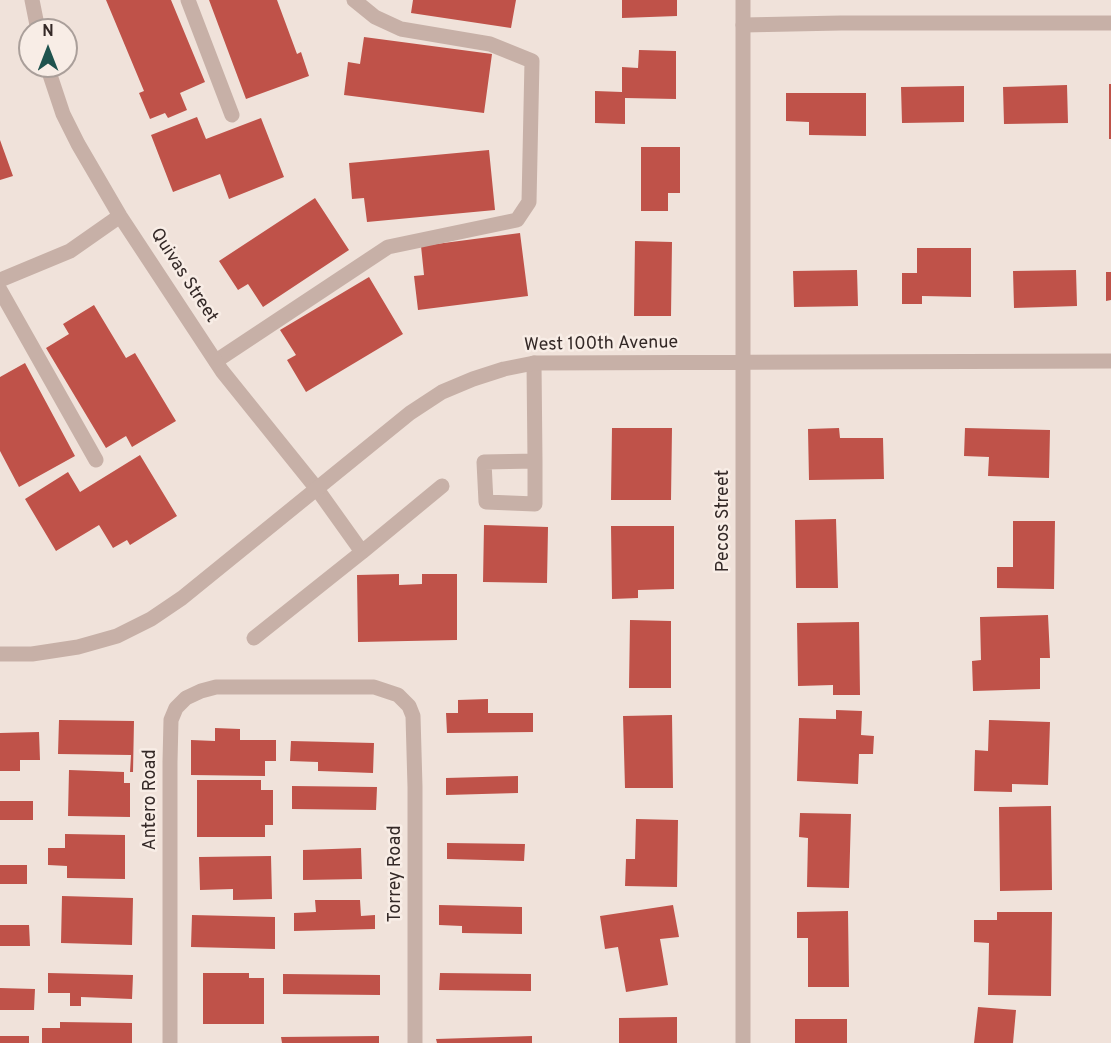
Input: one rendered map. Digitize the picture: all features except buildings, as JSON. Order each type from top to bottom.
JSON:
[{"type":"street","points":[[32,0],[36,18]]},
{"type":"street","points":[[188,0],[232,115]]},
{"type":"street","name":"Pecos Street","points":[[743,0],[743,1043]]},
{"type":"street","points":[[216,361],[388,247],[517,220],[529,202],[532,61],[490,44],[401,29],[375,17],[359,2]]},
{"type":"street","points":[[743,25],[1111,23]]},
{"type":"street","name":"Quivas Street","points":[[51,78],[63,114],[120,216],[216,361],[317,489],[362,552]]},
{"type":"street","points":[[0,280],[69,251],[120,216]]},
{"type":"street","points":[[0,290],[96,460]]},
{"type":"street","name":"West 100th Avenue","points":[[0,654],[32,654],[78,647],[117,636],[151,620],[182,598],[410,413],[442,392],[504,369],[534,363],[1111,361]]},
{"type":"street","points":[[534,363],[535,461]]},
{"type":"street","points":[[254,638],[442,486]]},
{"type":"street","name":"Antero Road","points":[[170,1043],[170,762],[171,720],[176,708],[186,698],[216,687],[319,687]]},
{"type":"street","name":"Torrey Road","points":[[319,687],[374,687],[387,690],[398,695],[409,706],[413,716],[415,1043]]}]
